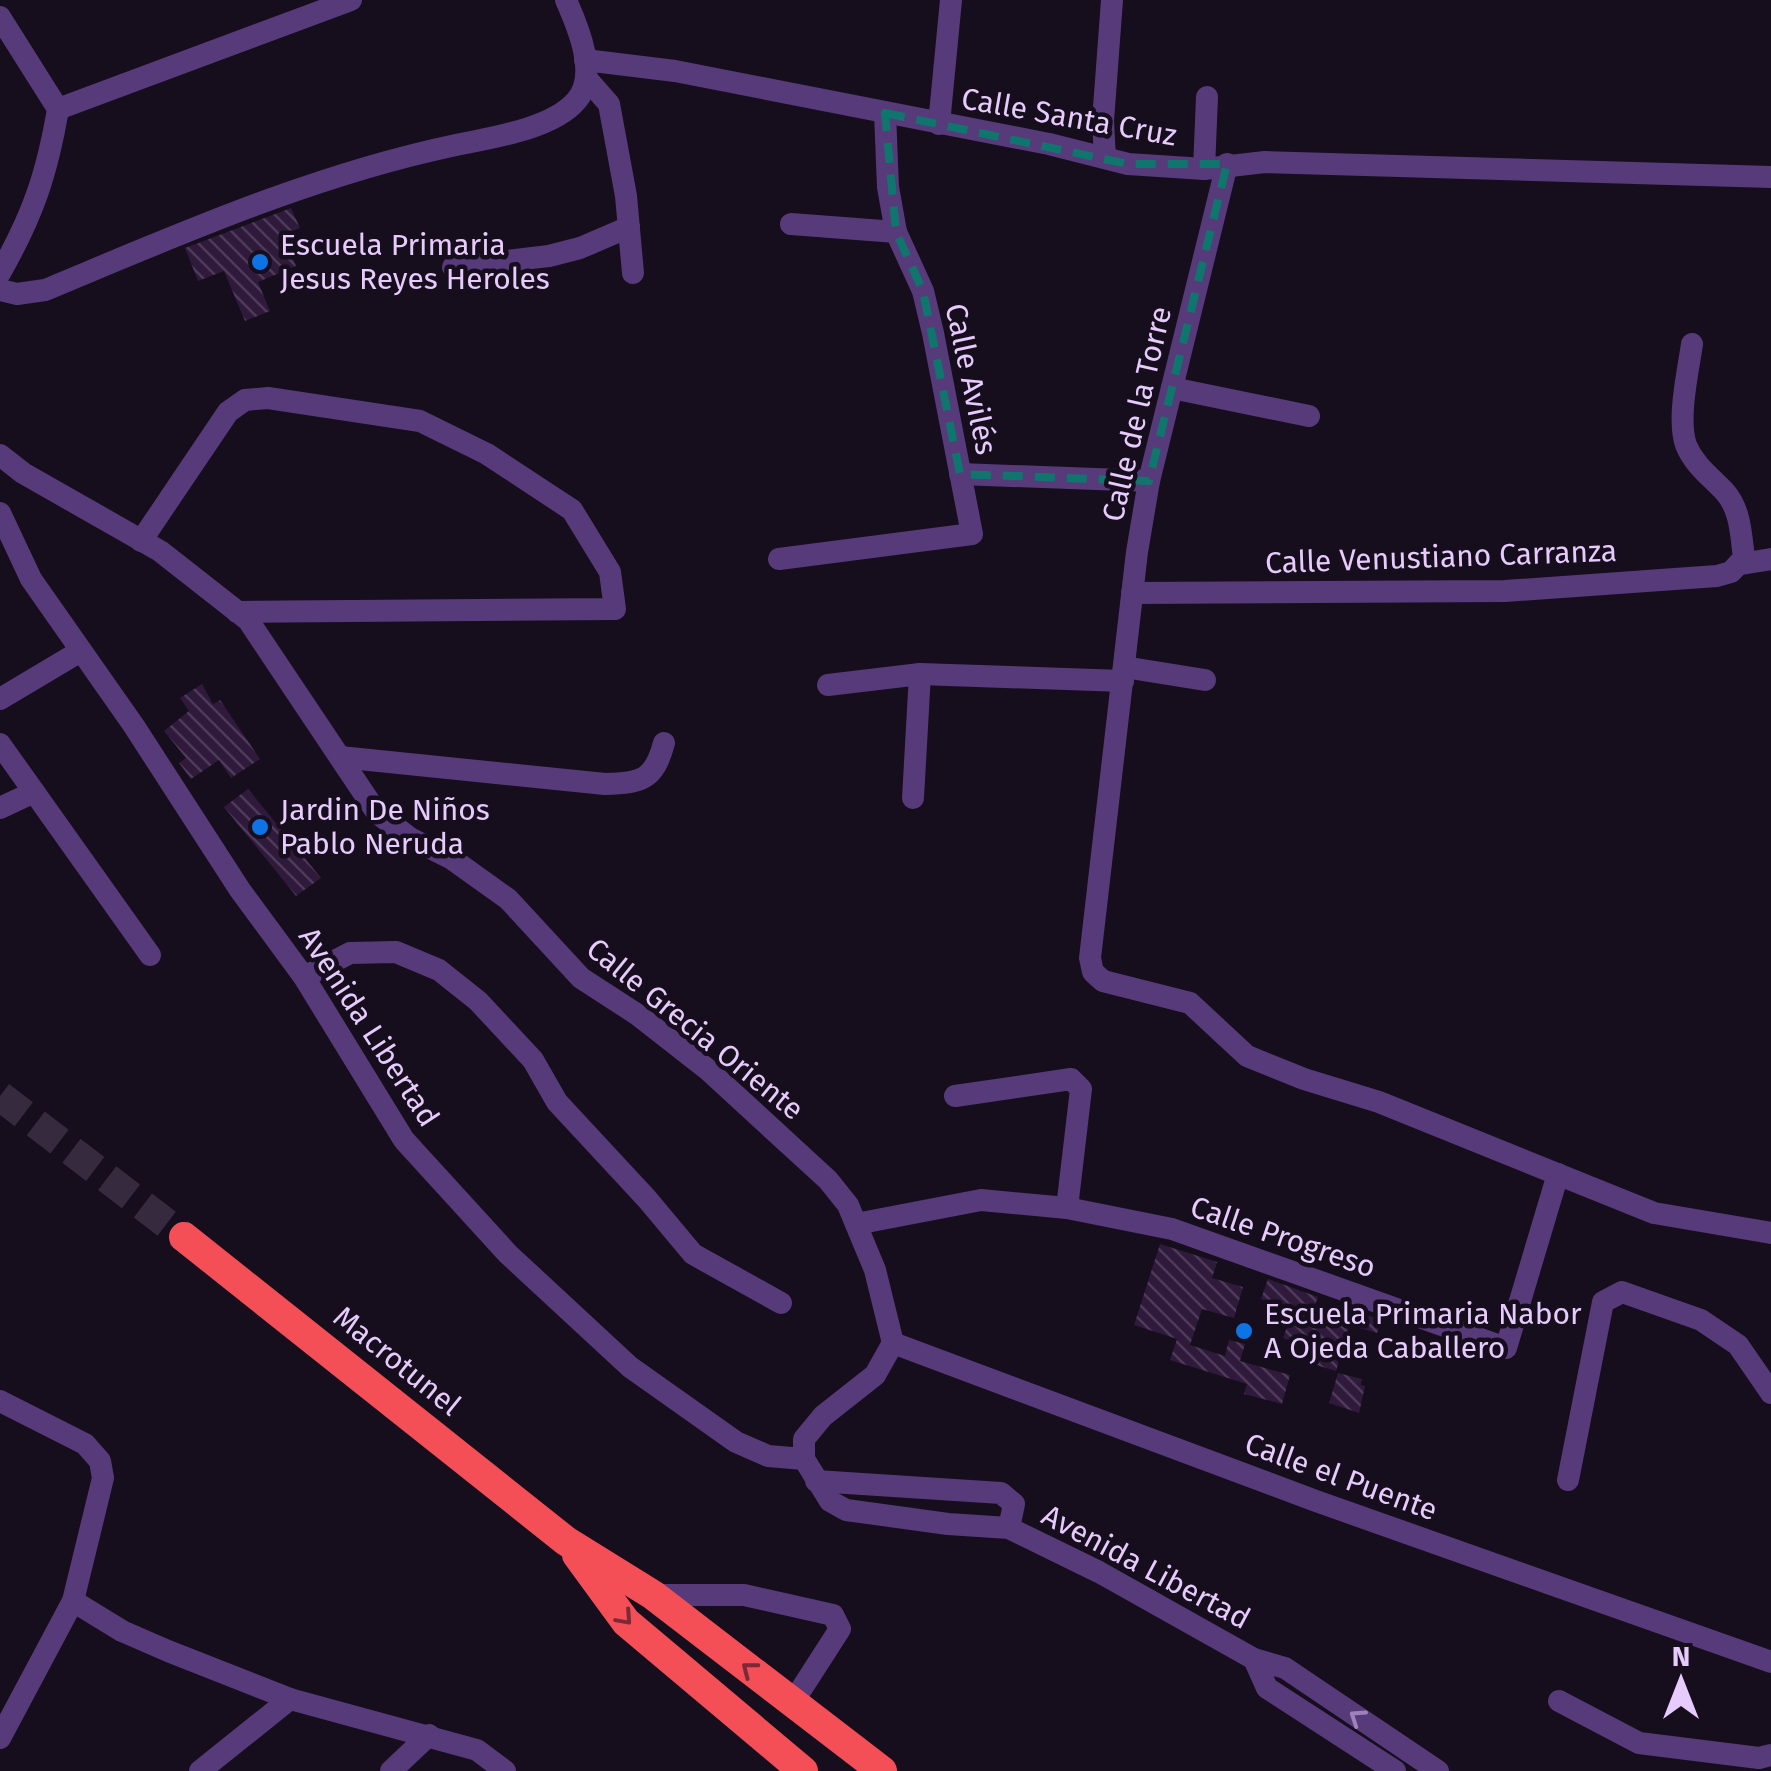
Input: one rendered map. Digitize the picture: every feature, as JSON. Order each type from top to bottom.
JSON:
[{"type":"highway","name":"Macrotunel","points":[[184,1237],[566,1541],[654,1594],[882,1771]]},
{"type":"highway","name":"Macrotunel","points":[[566,1541],[626,1622],[803,1771]]},
{"type":"street","points":[[58,108],[351,0]]},
{"type":"street","points":[[566,0],[586,70],[610,104],[633,273]]},
{"type":"street","points":[[939,124],[951,0]]},
{"type":"street","points":[[1105,158],[1112,0]]},
{"type":"street","points":[[0,16],[58,108],[48,168],[21,237],[0,274]]},
{"type":"street","points":[[0,290],[16,294],[46,290],[262,200],[402,158],[543,123],[576,102],[586,70]]},
{"type":"street","name":"Calle Santa Cruz","points":[[586,70],[675,71],[1128,164],[1216,166],[1265,162],[1771,177]]},
{"type":"street","name":"Calle de la Torre","points":[[1207,97],[1216,166],[1172,388],[1148,480],[1090,958],[1093,972],[1103,981],[1197,1007],[1246,1056],[1379,1102],[1558,1174]]},
{"type":"street","name":"Calle Avilés","points":[[885,113],[888,187],[896,232],[922,291],[934,332],[960,474],[1148,480]]},
{"type":"street","points":[[792,224],[896,232]]},
{"type":"street","points":[[453,266],[549,256],[580,248],[629,227]]},
{"type":"street","points":[[1692,344],[1684,405],[1686,443],[1704,474],[1727,494],[1739,517],[1742,561]]},
{"type":"street","points":[[1172,388],[1309,416]]},
{"type":"street","points":[[142,541],[228,412],[245,400],[268,398],[420,420],[487,454],[572,510],[610,572],[615,609],[237,612]]},
{"type":"street","name":"Calle Grecia Oriente","points":[[0,454],[22,473],[142,541],[248,620],[377,813],[508,899],[580,978],[638,1015],[707,1069],[828,1180],[848,1205],[875,1270],[892,1342]]},
{"type":"street","points":[[780,559],[972,534],[960,474]]},
{"type":"street","name":"Avenida Libertad","points":[[0,513],[31,579],[134,726],[240,890],[304,977],[404,1140],[508,1254],[630,1367],[721,1431],[768,1456],[804,1459]]},
{"type":"street","name":"Calle Venustiano Carranza","points":[[1132,593],[1505,591],[1717,576],[1731,572],[1742,561],[1771,559]]},
{"type":"street","points":[[0,699],[80,652]]},
{"type":"street","points":[[913,798],[920,674]]},
{"type":"street","points":[[828,685],[920,674],[1124,674],[1205,680]]},
{"type":"street","points":[[340,757],[616,784],[647,778],[658,766],[664,743]]},
{"type":"street","points":[[0,744],[150,955]]},
{"type":"street","points":[[0,808],[34,792]]},
{"type":"street","points":[[304,977],[350,953],[396,952],[439,970],[478,1000],[534,1060],[558,1102],[694,1254],[781,1303]]},
{"type":"street","points":[[955,1096],[1071,1079],[1077,1082],[1082,1089],[1067,1208]]},
{"type":"street","points":[[1558,1174],[1654,1213],[1771,1233]]},
{"type":"street","name":"Calle Progreso","points":[[856,1224],[981,1200],[1067,1208],[1172,1229],[1501,1348],[1508,1346],[1558,1174]]},
{"type":"street","points":[[1568,1480],[1603,1302],[1612,1295],[1622,1292],[1701,1320],[1738,1345],[1771,1394]]},
{"type":"street","points":[[816,1481],[804,1459],[808,1432],[875,1375],[892,1342]]},
{"type":"street","name":"Calle el Puente","points":[[892,1342],[1316,1501],[1771,1662]]},
{"type":"street","points":[[0,1401],[86,1444],[100,1460],[103,1478],[72,1600],[0,1738]]},
{"type":"street","name":"Avenida Libertad","points":[[816,1481],[1001,1493],[1014,1504],[1009,1528]]},
{"type":"street","name":"Avenida Libertad","points":[[816,1481],[830,1501],[846,1510],[1009,1528],[1099,1572],[1254,1659],[1285,1668],[1438,1771]]},
{"type":"street","points":[[654,1594],[744,1595],[833,1614],[840,1629],[793,1702]]},
{"type":"street","points":[[72,1600],[145,1642],[290,1698],[478,1750],[505,1771]]},
{"type":"street","name":"Avenida Libertad","points":[[1254,1659],[1267,1688],[1395,1771]]},
{"type":"street","points":[[200,1771],[290,1698]]},
{"type":"street","points":[[1558,1702],[1639,1743],[1758,1758],[1771,1755]]},
{"type":"street","points":[[390,1771],[429,1736]]},
{"type":"highlighted area","points":[[885,113],[1128,164],[1227,164],[1149,481],[960,474],[923,291],[896,232]]},
{"type":"building","points":[[291,208],[300,228],[283,235],[296,266],[258,282],[270,311],[245,321],[224,271],[198,281],[185,248]]},
{"type":"building","points":[[202,684],[213,704],[220,700],[260,759],[231,778],[219,760],[191,779],[179,763],[186,758],[164,731],[189,711],[180,698]]},
{"type":"building","points":[[248,789],[321,878],[296,896],[224,807]]},
{"type":"building","points":[[1160,1244],[1217,1262],[1212,1278],[1243,1287],[1234,1318],[1202,1309],[1190,1345],[1225,1356],[1229,1340],[1245,1344],[1240,1361],[1290,1375],[1282,1404],[1244,1394],[1247,1384],[1170,1360],[1177,1339],[1134,1325]]},
{"type":"building","points":[[1268,1279],[1318,1297],[1311,1316],[1349,1326],[1336,1371],[1302,1361],[1306,1346],[1283,1338],[1293,1310],[1261,1299]]},
{"type":"building","points":[[1353,1310],[1381,1320],[1377,1333],[1349,1325]]},
{"type":"building","points":[[1338,1373],[1362,1379],[1361,1385],[1365,1386],[1359,1413],[1329,1403]]},
{"type":"tunnel","points":[[0,1096],[184,1237]]},
{"type":"place","name":"Escuela Primaria Jesus Reyes Heroles","points":[[260,262]]},
{"type":"place","name":"Jardin De Niños Pablo Neruda","points":[[260,827]]},
{"type":"place","name":"Escuela Primaria Nabor A Ojeda Caballero","points":[[1244,1331]]}]
